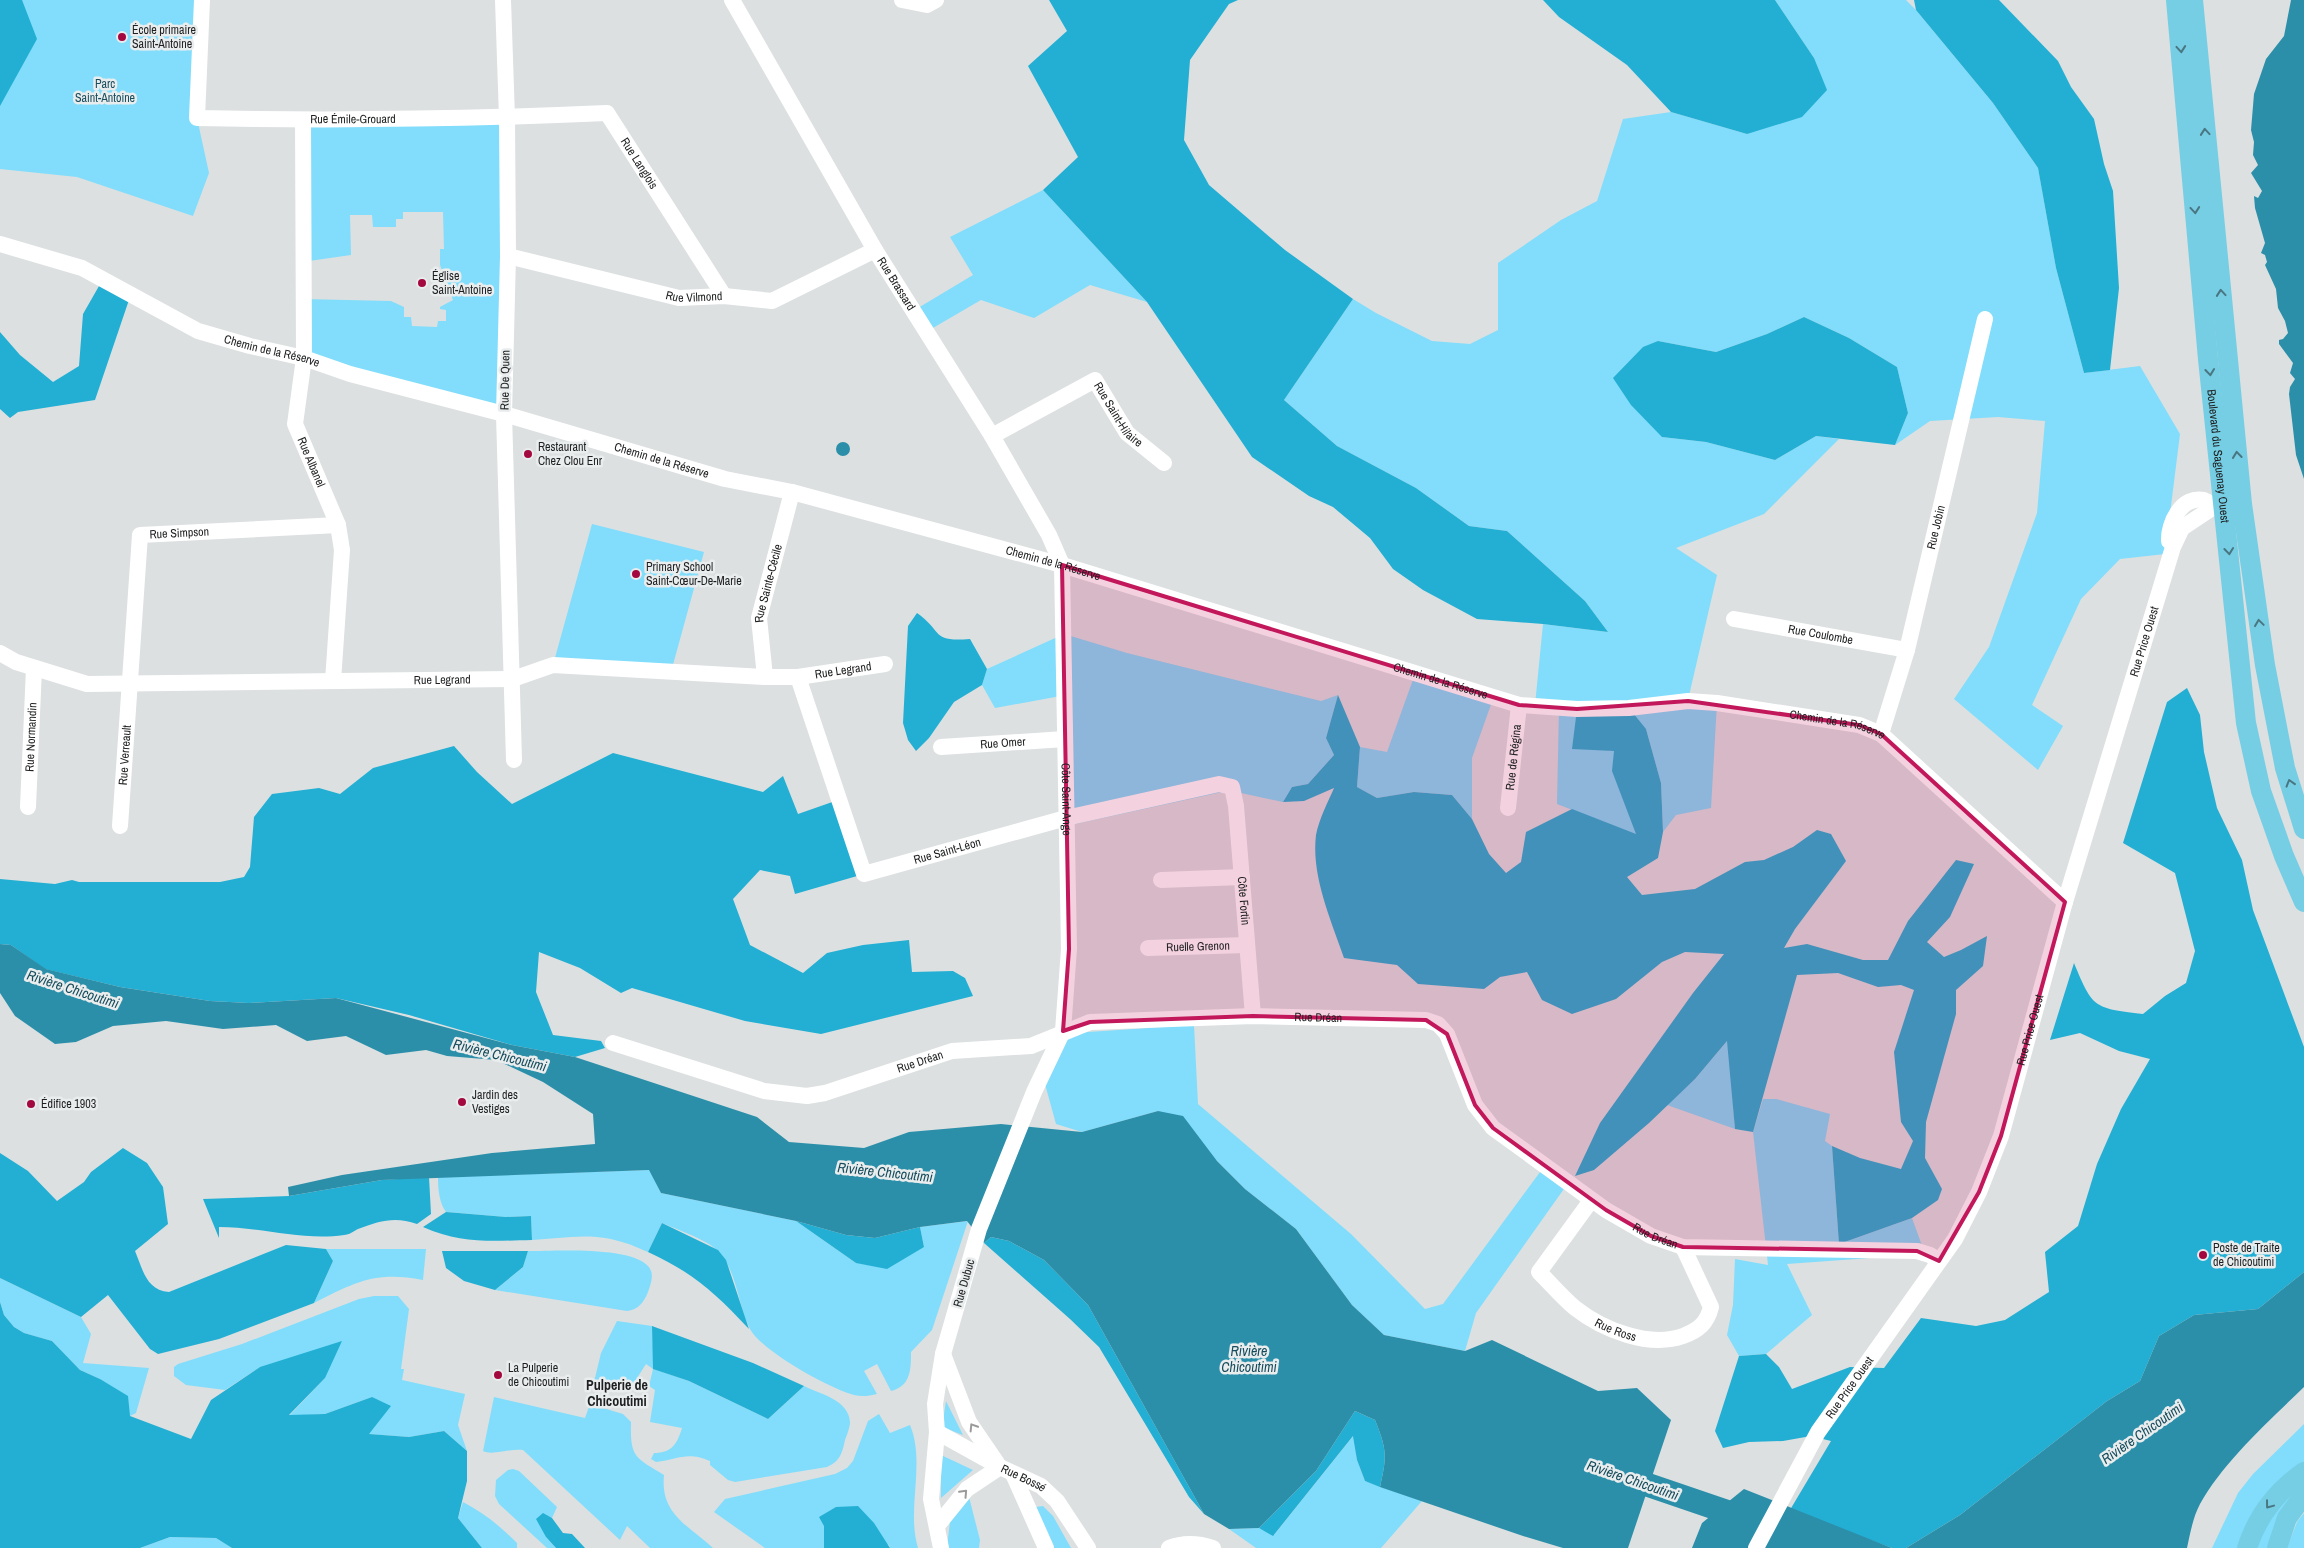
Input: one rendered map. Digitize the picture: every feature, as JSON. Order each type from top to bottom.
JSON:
[{"type":"main road","name":"Boulevard du Saguenay Ouest","points":[[2176,0],[2208,359],[2227,505],[2265,665],[2285,768],[2304,830]]},
{"type":"main road","name":"Boulevard du Saguenay Ouest","points":[[2193,0],[2227,505],[2246,723],[2261,791],[2284,856],[2304,902]]},
{"type":"main road","points":[[2247,1548],[2258,1523],[2271,1503],[2285,1487],[2304,1472]]},
{"type":"main road","points":[[2276,1548],[2287,1518],[2304,1495]]},
{"type":"street","name":"Rue Émile-Grouard","points":[[202,0],[197,118],[303,120],[507,118]]},
{"type":"street","name":"Rue De Quen","points":[[503,0],[507,118],[508,256],[504,414],[514,760]]},
{"type":"street","name":"Rue Brassard","points":[[732,0],[875,250],[992,436],[1049,535],[1062,566]]},
{"type":"street","points":[[902,0],[927,5],[936,0]]},
{"type":"street","name":"Rue Langlois","points":[[507,118],[608,114],[724,296]]},
{"type":"street","name":"Rue Albanel","points":[[303,120],[304,358],[295,424],[338,525],[342,550],[333,681]]},
{"type":"street","name":"Chemin de la Réserve","points":[[0,244],[82,268],[198,331],[250,346],[304,358],[350,374],[504,414],[725,479],[792,492],[1062,566],[1519,705],[1577,709],[1629,708],[1688,701],[1717,703],[1858,725],[1881,734],[2065,902]]},
{"type":"street","name":"Rue Vilmond","points":[[508,256],[680,298],[724,296],[772,301],[875,250]]},
{"type":"street","name":"Rue Jobin","points":[[1881,734],[1907,650],[1985,319]]},
{"type":"street","name":"Rue Saint-Hilaire","points":[[992,436],[1095,380],[1127,433],[1164,464]]},
{"type":"street","name":"Rue Sainte-Cécile","points":[[765,677],[759,618],[792,492]]},
{"type":"street","name":"Rue Price Ouest","points":[[1756,1548],[1818,1432],[1955,1239],[1979,1192],[2001,1136],[2065,902],[2170,559],[2168,536],[2175,514],[2192,500],[2204,500],[2227,505]]},
{"type":"street","name":"Rue Simpson","points":[[130,683],[140,534],[338,525]]},
{"type":"street","name":"Côte Saint-Ange","points":[[1062,566],[1069,949],[1063,1031]]},
{"type":"street","name":"Rue Coulombe","points":[[1734,619],[1907,650]]},
{"type":"street","name":"Rue Legrand","points":[[0,653],[16,662],[87,684],[513,680],[553,665],[765,677],[798,677],[885,664]]},
{"type":"street","name":"Rue Normandin","points":[[28,807],[34,668]]},
{"type":"street","name":"Rue Saint-Léon","points":[[798,677],[864,874],[1066,818],[1219,784],[1232,788]]},
{"type":"street","name":"Rue Verreault","points":[[120,826],[130,683]]},
{"type":"street","name":"Rue de Régina","points":[[1508,808],[1519,705]]},
{"type":"street","name":"Rue Omer","points":[[941,747],[1065,739]]},
{"type":"street","name":"Côte Fortin","points":[[1232,788],[1236,806],[1252,1016]]},
{"type":"street","points":[[1161,880],[1242,877]]},
{"type":"street","name":"Ruelle Grenon","points":[[1148,948],[1247,945]]},
{"type":"street","name":"Rue Dréan","points":[[613,1043],[764,1091],[807,1096],[825,1093],[952,1051],[1030,1046],[1063,1031],[1090,1022],[1252,1016],[1426,1020],[1438,1024],[1448,1034],[1475,1105],[1494,1128],[1606,1210],[1651,1236],[1683,1247],[1918,1251],[1930,1254],[1939,1261]]},
{"type":"street","name":"Rue Dubuc","points":[[941,1548],[931,1499],[937,1432],[935,1404],[943,1354],[980,1229],[1034,1092],[1063,1031]]},
{"type":"street","name":"Rue Ross","points":[[1587,1206],[1539,1272],[1576,1308],[1606,1327],[1647,1340],[1675,1339],[1692,1332],[1702,1325],[1708,1317],[1711,1307],[1683,1247]]},
{"type":"street","points":[[943,1354],[969,1422],[1006,1470],[1046,1548]]},
{"type":"street","name":"Rue Bossé","points":[[937,1432],[1006,1470],[1041,1486],[1057,1501],[1088,1548]]},
{"type":"street","points":[[937,1526],[967,1489],[1006,1470]]},
{"type":"street","points":[[1169,1548],[1181,1543],[1202,1544],[1213,1548]]},
{"type":"highlighted area","points":[[1062,565],[1519,705],[1577,709],[1688,701],[1859,725],[1881,734],[2065,902],[2001,1136],[1979,1192],[1939,1261],[1917,1251],[1683,1247],[1651,1236],[1606,1210],[1493,1128],[1475,1105],[1447,1034],[1426,1020],[1253,1016],[1090,1022],[1063,1031],[1069,949]]},
{"type":"green space","name":"Parc Saint-Antoine","points":[[0,0],[199,0],[197,118],[209,173],[193,216],[77,177],[0,169]]},
{"type":"green space","points":[[1775,0],[1906,0],[1993,103],[2038,168],[2056,268],[2084,373],[2140,366],[2180,434],[2165,554],[2120,559],[2081,599],[2032,705],[2063,726],[2038,770],[1954,699],[1989,647],[2037,513],[2045,421],[1998,417],[1930,421],[1895,445],[1908,413],[1897,367],[1849,338],[1804,317],[1767,334],[1716,352],[1658,341],[1662,437],[1706,442],[1775,460],[1816,436],[1839,439],[1764,514],[1676,548],[1717,575],[1688,700],[1717,703],[1711,808],[1676,815],[1663,832],[1661,783],[1646,729],[1600,749],[1614,751],[1628,811],[1637,835],[1557,804],[1559,709],[1535,705],[1543,624],[1608,632],[1585,601],[1507,531],[1469,526],[1416,488],[1337,446],[1284,400],[1353,299],[1376,313],[1432,341],[1470,344],[1498,330],[1498,263],[1561,220],[1597,201],[1623,119],[1671,112],[1747,134],[1814,58]]},
{"type":"green space","points":[[507,118],[504,414],[304,358],[303,299],[391,301],[404,307],[404,317],[411,317],[412,326],[437,327],[438,321],[446,321],[446,310],[440,309],[440,307],[453,300],[440,265],[440,249],[444,249],[443,212],[403,212],[403,219],[396,219],[396,227],[373,227],[372,215],[350,215],[351,255],[302,262],[303,120]]},
{"type":"green space","points":[[1043,190],[1147,302],[1090,285],[1034,318],[981,300],[926,332],[913,311],[973,275],[950,237]]},
{"type":"green space","name":"Primary School Saint-Cœur-De-Marie","points":[[592,524],[704,552],[671,672],[553,665]]},
{"type":"green space","points":[[1064,634],[1127,653],[1321,701],[1338,695],[1326,738],[1334,755],[1308,784],[1292,787],[1283,802],[1241,793],[1222,792],[1071,825],[1066,695],[995,708],[982,685],[987,669]]},
{"type":"green space","points":[[1415,674],[1494,696],[1472,758],[1472,819],[1452,795],[1414,792],[1377,798],[1357,787],[1360,747],[1387,752]]},
{"type":"green space","points":[[1194,1025],[1198,1104],[1351,1234],[1425,1309],[1443,1304],[1543,1168],[1566,1186],[1476,1313],[1465,1351],[1384,1335],[1352,1305],[1296,1229],[1245,1189],[1217,1161],[1158,1111],[1082,1132],[1056,1124],[1045,1084],[1060,1049],[1073,1033]]},
{"type":"green space","points":[[1728,1040],[1735,1129],[1667,1105],[1695,1079]]},
{"type":"green space","points":[[1763,1099],[1776,1099],[1830,1114],[1825,1141],[1832,1146],[1839,1244],[1912,1218],[1925,1254],[1787,1264],[1812,1315],[1766,1354],[1739,1356],[1727,1335],[1733,1305],[1735,1259],[1768,1265],[1753,1132]]},
{"type":"green space","points":[[650,1170],[661,1193],[796,1221],[856,1263],[924,1247],[920,1227],[968,1221],[932,1330],[911,1352],[910,1370],[903,1385],[891,1391],[877,1364],[864,1371],[877,1394],[857,1396],[813,1377],[780,1357],[755,1336],[749,1327],[734,1279],[720,1253],[709,1244],[684,1232],[662,1223],[648,1252],[625,1243],[600,1237],[577,1236],[532,1240],[531,1216],[506,1217],[446,1212],[440,1200],[438,1186],[438,1177]]},
{"type":"green space","points":[[326,1249],[426,1249],[423,1280],[392,1277],[366,1280],[314,1303],[333,1261]]},
{"type":"green space","points":[[573,1250],[625,1255],[639,1260],[648,1266],[652,1275],[651,1282],[642,1302],[634,1309],[627,1311],[495,1290],[523,1267],[528,1251]]},
{"type":"green space","points":[[0,1278],[81,1317],[91,1334],[83,1363],[149,1368],[136,1413],[130,1416],[100,1379],[80,1370],[52,1341],[24,1333],[14,1327],[4,1315],[0,1302]]},
{"type":"green space","points":[[374,1296],[398,1296],[409,1309],[401,1369],[404,1369],[402,1380],[465,1394],[458,1425],[467,1451],[444,1431],[409,1437],[368,1434],[372,1397],[325,1414],[289,1416],[325,1378],[260,1367],[225,1390],[186,1385],[174,1376],[174,1367],[178,1364],[242,1344],[359,1299]]},
{"type":"green space","points":[[617,1321],[652,1326],[654,1369],[689,1381],[768,1419],[804,1386],[833,1399],[845,1408],[850,1422],[840,1456],[827,1467],[735,1482],[728,1480],[710,1465],[710,1461],[702,1458],[689,1456],[656,1462],[651,1459],[654,1453],[665,1451],[676,1443],[682,1428],[650,1422],[655,1390],[649,1386],[653,1369],[646,1364],[628,1392],[594,1382],[601,1353]]},
{"type":"green space","points":[[494,1397],[585,1418],[590,1404],[623,1414],[631,1422],[633,1450],[636,1455],[646,1464],[664,1475],[666,1500],[671,1509],[685,1525],[713,1548],[650,1548],[627,1526],[620,1540],[523,1450],[492,1453],[483,1451]]},
{"type":"green space","points":[[946,1401],[963,1435],[942,1427]]},
{"type":"green space","points":[[879,1414],[890,1433],[910,1425],[916,1455],[914,1517],[918,1548],[890,1548],[889,1545],[824,1526],[824,1548],[765,1548],[714,1512],[725,1499],[835,1474],[847,1468],[853,1461],[868,1421]]},
{"type":"green space","points":[[2304,1424],[2304,1464],[2239,1548],[2212,1548],[2238,1493],[2253,1474]]},
{"type":"green space","points":[[1354,1435],[1357,1460],[1365,1481],[1422,1501],[1381,1548],[1256,1548],[1229,1529],[1259,1528],[1274,1535]]},
{"type":"green space","points":[[941,1455],[973,1470],[941,1498]]},
{"type":"green space","points":[[508,1470],[519,1471],[557,1507],[552,1518],[543,1514],[546,1537],[556,1548],[547,1548],[499,1504],[495,1496],[496,1480]]},
{"type":"green space","points":[[2304,1480],[2304,1487],[2268,1548],[2254,1548],[2275,1507]]},
{"type":"green space","points":[[969,1497],[980,1540],[979,1548],[947,1548],[950,1521]]},
{"type":"green space","points":[[463,1502],[498,1525],[517,1543],[517,1548],[482,1548],[458,1518]]},
{"type":"green space","points":[[1043,1506],[1053,1516],[1071,1548],[1048,1548],[1036,1507]]},
{"type":"green space","points":[[2304,1513],[2304,1548],[2287,1548],[2297,1522]]},
{"type":"green space","points":[[170,1537],[216,1538],[232,1548],[140,1548]]},
{"type":"shaded area","points":[[0,0],[22,0],[37,39],[0,106]]},
{"type":"shaded area","points":[[1049,0],[1238,0],[1229,4],[1190,60],[1184,140],[1209,185],[1285,250],[1353,299],[1284,400],[1337,446],[1416,488],[1469,526],[1507,531],[1585,601],[1608,632],[1543,624],[1477,619],[1423,590],[1393,569],[1370,538],[1333,507],[1309,496],[1252,457],[1147,302],[1043,190],[1078,157],[1028,66],[1067,31]]},
{"type":"shaded area","points":[[1543,0],[1775,0],[1814,58],[1827,90],[1802,117],[1747,134],[1671,112],[1627,65],[1559,17]]},
{"type":"shaded area","points":[[1914,0],[1999,0],[2058,61],[2071,87],[2094,119],[2104,164],[2113,191],[2119,288],[2110,370],[2084,373],[2056,268],[2038,168],[1993,103],[1916,10]]},
{"type":"shaded area","points":[[103,279],[131,294],[95,400],[18,412],[10,418],[0,409],[0,332],[20,355],[53,382],[79,366],[83,314]]},
{"type":"shaded area","points":[[1804,317],[1849,338],[1897,367],[1908,413],[1895,445],[1816,436],[1775,460],[1706,442],[1662,437],[1631,405],[1613,378],[1643,347],[1658,341],[1716,352],[1767,334]]},
{"type":"shaded area","points":[[917,613],[943,637],[957,640],[970,639],[987,669],[982,685],[954,702],[929,738],[916,751],[908,740],[903,723],[908,626]]},
{"type":"shaded area","points":[[2187,688],[2200,715],[2204,752],[2217,808],[2242,860],[2253,910],[2304,1047],[2304,1272],[2258,1309],[2194,1315],[2159,1336],[2140,1381],[2107,1401],[1960,1515],[1906,1548],[1892,1548],[1849,1532],[1784,1520],[1831,1441],[1811,1436],[1783,1441],[1749,1442],[1723,1448],[1715,1431],[1739,1356],[1766,1354],[1779,1367],[1792,1389],[1850,1367],[1884,1368],[1921,1318],[1976,1326],[2005,1320],[2049,1292],[2045,1252],[2078,1226],[2097,1164],[2121,1109],[2150,1059],[2119,1051],[2080,1033],[2050,1040],[2074,963],[2086,990],[2097,1004],[2114,1010],[2143,1014],[2165,996],[2186,983],[2195,951],[2175,873],[2123,843],[2167,702]]},
{"type":"shaded area","points":[[1338,695],[1360,747],[1357,787],[1377,798],[1414,792],[1452,795],[1472,819],[1489,854],[1506,873],[1521,862],[1526,832],[1572,809],[1636,834],[1612,771],[1614,751],[1572,749],[1577,709],[1629,708],[1646,729],[1661,783],[1663,832],[1658,858],[1627,877],[1642,895],[1695,889],[1745,862],[1764,860],[1793,847],[1817,830],[1831,834],[1846,861],[1795,929],[1784,948],[1807,944],[1863,960],[1888,960],[1908,921],[1956,860],[1974,864],[1950,917],[1927,942],[1944,957],[1987,936],[1983,966],[1956,990],[1956,1014],[1926,1122],[1925,1158],[1942,1189],[1938,1200],[1912,1218],[1839,1244],[1832,1146],[1860,1158],[1901,1169],[1913,1141],[1901,1122],[1894,1052],[1914,990],[1901,985],[1878,987],[1838,973],[1797,975],[1753,1132],[1735,1129],[1727,1041],[1695,1079],[1649,1123],[1594,1170],[1575,1176],[1600,1123],[1693,993],[1724,954],[1685,952],[1662,962],[1616,999],[1572,1014],[1542,1000],[1527,972],[1500,977],[1484,989],[1418,984],[1397,965],[1344,958],[1323,898],[1316,866],[1315,850],[1317,829],[1334,788],[1304,801],[1283,802],[1292,787],[1308,784],[1334,755],[1326,738]]},
{"type":"shaded area","points":[[454,746],[477,772],[512,804],[613,753],[763,792],[783,776],[798,814],[838,800],[864,874],[795,894],[790,876],[760,870],[733,899],[750,945],[803,973],[827,953],[863,945],[909,940],[912,972],[953,971],[965,978],[973,996],[821,1034],[745,1021],[632,988],[621,993],[580,968],[539,952],[536,992],[553,1035],[601,1041],[605,1048],[575,1057],[512,1045],[409,1015],[336,998],[249,1003],[210,1001],[120,987],[45,969],[11,945],[0,944],[0,879],[55,884],[72,880],[79,882],[220,882],[244,877],[250,867],[254,817],[272,794],[319,788],[340,794],[373,768]]},
{"type":"shaded area","points":[[123,1148],[147,1163],[163,1187],[168,1224],[135,1251],[143,1272],[150,1283],[161,1290],[169,1292],[286,1245],[326,1249],[333,1261],[314,1303],[219,1339],[158,1354],[150,1349],[108,1295],[81,1317],[0,1278],[0,1153],[28,1171],[57,1201],[84,1182],[91,1172]]},
{"type":"shaded area","points":[[429,1177],[431,1214],[417,1224],[401,1220],[387,1220],[366,1226],[346,1235],[297,1235],[219,1227],[219,1238],[203,1199],[289,1196],[382,1180]]},
{"type":"shaded area","points":[[446,1212],[506,1217],[531,1216],[532,1240],[489,1241],[464,1239],[423,1227]]},
{"type":"shaded area","points":[[796,1221],[846,1235],[875,1238],[920,1227],[924,1247],[887,1269],[856,1263]]},
{"type":"shaded area","points":[[662,1223],[718,1250],[726,1260],[749,1329],[703,1285],[678,1268],[648,1252]]},
{"type":"shaded area","points":[[991,1237],[1009,1241],[1044,1260],[1088,1305],[1204,1514],[1189,1497],[1099,1347],[984,1243]]},
{"type":"shaded area","points":[[442,1251],[528,1251],[523,1267],[495,1290],[464,1281],[446,1268]]},
{"type":"shaded area","points":[[0,1302],[4,1315],[14,1327],[24,1333],[52,1341],[80,1370],[100,1379],[128,1396],[130,1416],[191,1439],[211,1400],[260,1367],[342,1341],[325,1378],[289,1415],[325,1414],[372,1397],[391,1406],[369,1434],[409,1437],[444,1431],[467,1451],[467,1481],[458,1518],[482,1548],[232,1548],[216,1538],[170,1537],[140,1548],[0,1548]]},
{"type":"shaded area","points":[[652,1326],[753,1363],[804,1386],[768,1419],[689,1381],[653,1369]]},
{"type":"shaded area","points":[[1355,1411],[1375,1420],[1382,1439],[1385,1460],[1380,1487],[1365,1481],[1357,1460],[1353,1436],[1273,1536],[1259,1528],[1316,1471]]},
{"type":"shaded area","points":[[858,1506],[874,1523],[890,1548],[824,1548],[824,1526],[819,1517],[836,1507]]},
{"type":"shaded area","points":[[543,1513],[552,1518],[563,1533],[572,1534],[585,1548],[556,1548],[546,1537],[536,1519]]},
{"type":"water","points":[[2291,0],[2304,0],[2304,479],[2296,455],[2289,394],[2290,387],[2295,379],[2290,373],[2293,363],[2279,344],[2279,340],[2283,339],[2288,333],[2285,321],[2278,308],[2276,289],[2265,265],[2267,262],[2265,255],[2261,253],[2265,243],[2255,208],[2254,196],[2258,198],[2262,191],[2251,173],[2258,165],[2253,155],[2254,142],[2251,130],[2254,94],[2266,59],[2284,36]]},
{"type":"water","points":[[840,442],[846,442],[850,449],[846,456],[840,456],[836,452],[836,446]]},
{"type":"water","name":"Rivière Chicoutimi","points":[[0,944],[11,945],[46,969],[120,987],[210,1001],[249,1003],[336,998],[512,1045],[575,1057],[757,1117],[789,1142],[864,1148],[909,1132],[1001,1124],[1082,1132],[1158,1111],[1183,1116],[1217,1161],[1245,1189],[1296,1229],[1352,1305],[1384,1335],[1465,1351],[1492,1340],[1598,1391],[1637,1388],[1671,1420],[1628,1548],[1563,1548],[1380,1487],[1385,1460],[1382,1439],[1375,1420],[1355,1411],[1316,1471],[1259,1528],[1229,1529],[1204,1514],[1088,1305],[1044,1260],[1009,1241],[991,1237],[984,1243],[967,1221],[920,1227],[875,1238],[846,1235],[796,1221],[661,1193],[649,1170],[382,1180],[289,1196],[288,1187],[342,1175],[492,1153],[595,1144],[593,1114],[543,1082],[496,1060],[447,1056],[426,1050],[386,1055],[346,1036],[307,1041],[276,1025],[223,1029],[166,1021],[113,1026],[76,1042],[55,1044],[15,1016],[0,993]]},
{"type":"water","name":"Rivière Chicoutimi","points":[[2304,1272],[2304,1387],[2234,1457],[2210,1488],[2195,1514],[2187,1548],[1906,1548],[1960,1515],[2107,1401],[2140,1381],[2159,1336],[2194,1315],[2258,1309]]},
{"type":"water","name":"Rivière Chicoutimi","points":[[1744,1489],[1892,1548],[1692,1548],[1702,1523]]},
{"type":"waterway","name":"Rivière Chicoutimi","points":[[1619,1475],[1751,1520]]},
{"type":"place","name":"École primaire Saint-Antoine","points":[[122,37]]},
{"type":"place","name":"Église Saint-Antoine","points":[[422,283]]},
{"type":"place","name":"Restaurant Chez Clou Enr","points":[[528,454]]},
{"type":"place","name":"Primary School Saint-Cœur-De-Marie","points":[[636,574]]},
{"type":"place","name":"Jardin des Vestiges","points":[[462,1102]]},
{"type":"place","name":"Édifice 1903","points":[[31,1104]]},
{"type":"place","name":"Poste de Traite de Chicoutimi","points":[[2203,1255]]},
{"type":"place","name":"La Pulperie de Chicoutimi","points":[[498,1375]]},
{"type":"district","name":"Pulperie de Chicoutimi","points":[[617,1394]]}]
